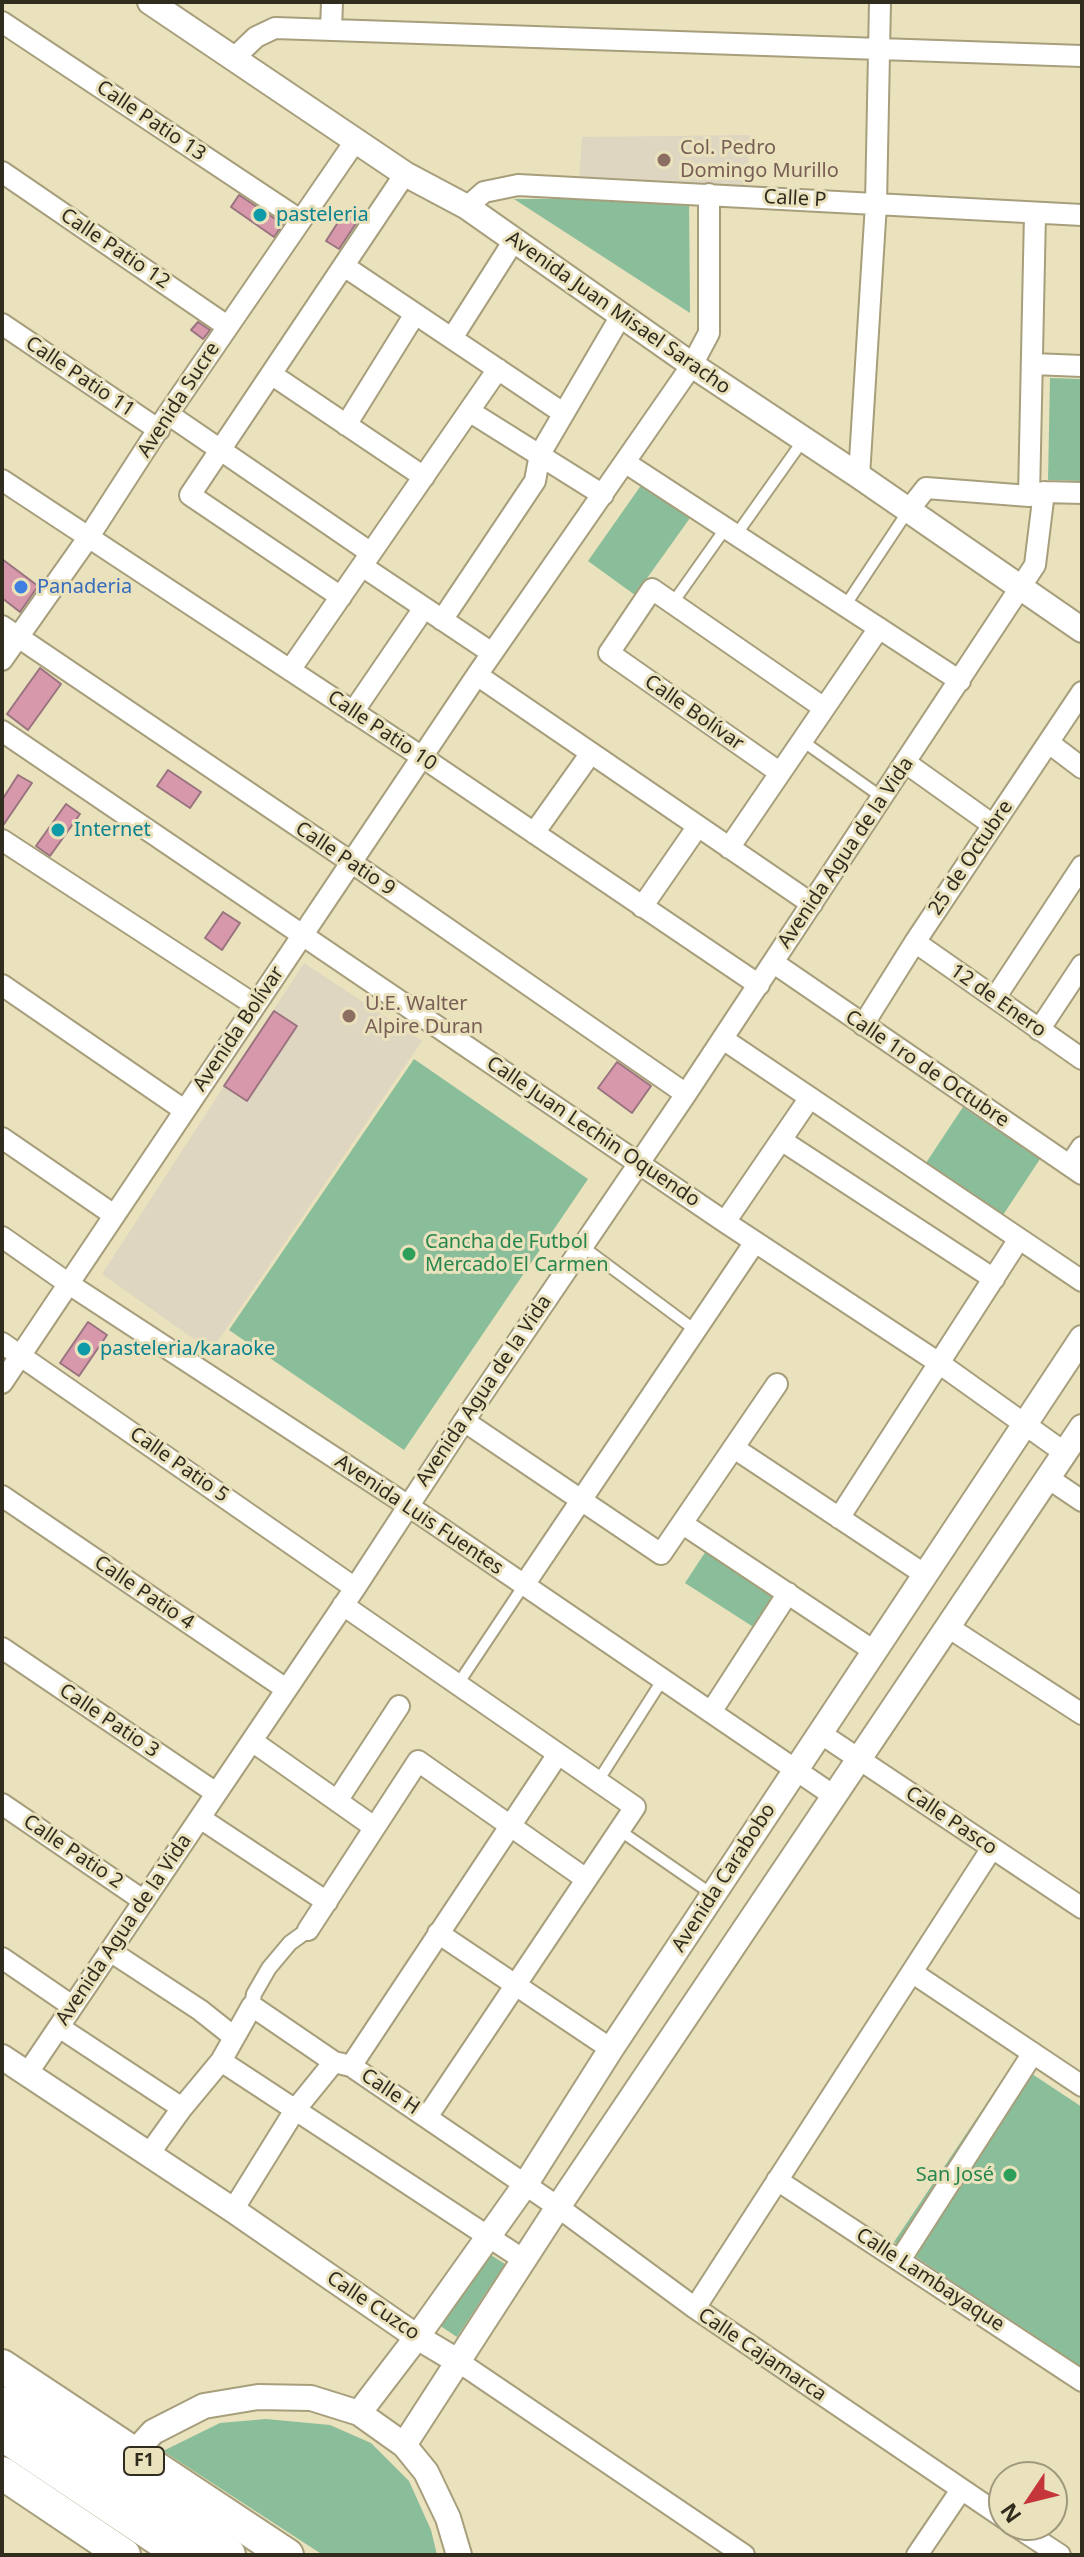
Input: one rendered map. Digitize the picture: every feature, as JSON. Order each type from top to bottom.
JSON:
[{"type":"highway","name":"F1","points":[[2,2404],[126,2502],[184,2555]]},
{"type":"highway","name":"F1","points":[[2,2433],[228,2555]]},
{"type":"main road","name":"F1","points":[[2,2366],[287,2555]]},
{"type":"main road","points":[[2,2473],[124,2555]]},
{"type":"street","name":"Avenida Juan Misael Saracho","points":[[150,2],[405,174],[467,207],[513,242],[1082,630]]},
{"type":"street","points":[[331,30],[332,2]]},
{"type":"street","points":[[859,476],[876,204],[880,2]]},
{"type":"street","name":"Calle Patio 13","points":[[2,22],[300,220]]},
{"type":"street","points":[[235,57],[256,37],[275,28],[1082,56]]},
{"type":"street","name":"Avenida Sucre","points":[[2,660],[10,632],[88,538],[227,326],[356,140]]},
{"type":"street","name":"Calle Patio 12","points":[[2,172],[227,326]]},
{"type":"street","points":[[341,597],[190,495],[405,174]]},
{"type":"street","name":"Calle P","points":[[467,207],[484,192],[518,185],[1082,215]]},
{"type":"street","points":[[709,194],[709,333],[692,365],[626,463],[477,675],[812,904]]},
{"type":"street","name":"Avenida Agua de la Vida","points":[[27,2074],[774,963],[1035,565],[1035,213]]},
{"type":"street","points":[[452,338],[513,242]]},
{"type":"street","points":[[344,266],[563,413]]},
{"type":"street","points":[[346,425],[415,314]]},
{"type":"street","points":[[442,620],[535,481],[540,454],[622,314]]},
{"type":"street","name":"Calle Patio 11","points":[[2,324],[164,422],[220,450],[367,559],[424,608],[492,653]]},
{"type":"street","points":[[1033,364],[1082,366]]},
{"type":"street","points":[[290,670],[498,369]]},
{"type":"street","points":[[271,374],[424,477]]},
{"type":"street","points":[[469,411],[603,495]]},
{"type":"street","points":[[626,463],[960,681]]},
{"type":"street","name":"Calle Patio 10","points":[[2,480],[422,757],[759,985]]},
{"type":"street","points":[[908,511],[926,488],[1037,494],[1082,493]]},
{"type":"street","name":"Calle Bolívar","points":[[672,604],[652,589],[609,653],[779,772]]},
{"type":"street","points":[[672,604],[824,708]]},
{"type":"street","points":[[353,712],[424,608]]},
{"type":"street","points":[[729,848],[879,628]]},
{"type":"street","name":"Calle Patio 9","points":[[10,632],[351,862],[686,1094]]},
{"type":"street","name":"Avenida Bolívar","points":[[2,1383],[477,675]]},
{"type":"street","name":"25 de Octubre","points":[[863,1025],[1082,692]]},
{"type":"street","name":"Calle Juan Lechin Oquendo","points":[[2,731],[725,1222],[939,1363],[1065,1453]]},
{"type":"street","points":[[1049,743],[1082,768]]},
{"type":"street","points":[[534,833],[591,753]]},
{"type":"street","points":[[906,763],[993,825]]},
{"type":"street","points":[[642,907],[698,826]]},
{"type":"street","points":[[2,840],[255,1005]]},
{"type":"street","points":[[995,998],[1082,866]]},
{"type":"street","name":"12 de Enero","points":[[915,942],[1082,1059]]},
{"type":"street","name":"Calle 1ro de Octubre","points":[[774,963],[1076,1170]]},
{"type":"street","points":[[1039,1030],[1082,965]]},
{"type":"street","points":[[2,985],[184,1110]]},
{"type":"street","points":[[723,1039],[1082,1281]]},
{"type":"street","points":[[725,1222],[809,1099]]},
{"type":"street","points":[[2,1138],[114,1215]]},
{"type":"street","points":[[781,1140],[994,1279]]},
{"type":"street","points":[[1076,1170],[1082,1147]]},
{"type":"street","name":"Avenida Luis Fuentes","points":[[2,1237],[407,1505],[834,1796]]},
{"type":"street","points":[[839,1518],[1019,1239]]},
{"type":"street","points":[[524,1585],[755,1242]]},
{"type":"street","name":"Avenida Carabobo","points":[[359,2413],[525,2185],[611,2049],[1082,1338]]},
{"type":"street","name":"Calle Patio 5","points":[[2,1343],[349,1596],[458,1684],[635,1807],[619,1830]]},
{"type":"street","points":[[464,1421],[661,1554],[777,1384]]},
{"type":"street","points":[[404,2445],[558,2207],[1082,1427]]},
{"type":"street","points":[[734,1448],[924,1574]]},
{"type":"street","points":[[1048,1478],[1082,1501]]},
{"type":"street","name":"Calle Patio 4","points":[[2,1496],[286,1689]]},
{"type":"street","points":[[683,1524],[874,1651]]},
{"type":"street","points":[[711,1712],[788,1593]]},
{"type":"street","points":[[948,1627],[1082,1714]]},
{"type":"street","name":"Calle Patio 3","points":[[2,1648],[216,1793]]},
{"type":"street","points":[[337,1801],[399,1706]]},
{"type":"street","name":"Calle Pasco","points":[[820,1733],[1082,1908]]},
{"type":"street","points":[[252,1741],[374,1827]]},
{"type":"street","points":[[233,2210],[295,2110],[342,2064],[438,1933],[558,1754]]},
{"type":"street","points":[[149,2154],[221,2061],[269,1968],[290,1943],[308,1930],[418,1761],[586,1879]]},
{"type":"street","name":"Calle Patio 2","points":[[2,1804],[144,1901]]},
{"type":"street","points":[[200,1818],[327,1902]]},
{"type":"street","points":[[427,2117],[619,1830]]},
{"type":"street","points":[[695,2308],[992,1848]]},
{"type":"street","points":[[438,1933],[611,2049]]},
{"type":"street","points":[[110,1951],[200,2010],[234,2037]]},
{"type":"street","points":[[2,1958],[72,2006]]},
{"type":"street","points":[[913,1973],[1082,2086]]},
{"type":"street","name":"Calle H","points":[[252,2006],[427,2117],[525,2185]]},
{"type":"street","points":[[59,2027],[182,2108]]},
{"type":"street","points":[[900,2260],[1033,2053]]},
{"type":"street","name":"Calle Cuzco","points":[[2,2057],[744,2555]]},
{"type":"street","points":[[221,2061],[524,2260]]},
{"type":"street","name":"Calle Lambayaque","points":[[777,2180],[1082,2381]]},
{"type":"street","name":"Calle Cajamarca","points":[[525,2185],[695,2308],[988,2508]]},
{"type":"street","points":[[133,2555],[126,2502],[133,2454],[153,2432],[204,2406],[258,2397],[311,2398],[359,2413],[404,2445],[426,2472],[448,2518],[459,2555]]},
{"type":"street","points":[[917,2555],[961,2490]]},
{"type":"street","points":[[1039,2541],[1060,2555]]},
{"type":"lane","points":[[672,604],[804,439]]},
{"type":"lane","points":[[845,606],[908,511]]},
{"type":"lane","points":[[801,740],[883,798]]},
{"type":"lane","points":[[582,1246],[695,1330]]},
{"type":"lane","points":[[458,1684],[524,1585]]},
{"type":"lane","points":[[598,1781],[663,1679]]},
{"type":"lane","points":[[619,1830],[713,1895]]},
{"type":"shaded area","name":"Col. Pedro Domingo Murillo","points":[[750,135],[747,191],[579,183],[582,137]]},
{"type":"shaded area","points":[[304,963],[422,1041],[211,1351],[102,1274]]},
{"type":"green space","points":[[689,198],[690,313],[514,199]]},
{"type":"green space","points":[[1050,378],[1082,379],[1082,481],[1048,480]]},
{"type":"green space","points":[[642,484],[690,518],[635,595],[588,561]]},
{"type":"green space","name":"Cancha de Futbol Mercado El Carmen","points":[[414,1059],[588,1179],[404,1450],[229,1330]]},
{"type":"green space","points":[[963,1107],[1040,1159],[1001,1218],[924,1166]]},
{"type":"green space","points":[[706,1551],[778,1598],[758,1630],[685,1583]]},
{"type":"green space","name":"San José","points":[[1014,2062],[1082,2107],[1082,2370],[894,2242]]},
{"type":"green space","points":[[486,2252],[505,2264],[457,2337],[439,2325]]},
{"type":"green space","points":[[266,2419],[330,2425],[371,2443],[409,2481],[431,2530],[437,2555],[323,2555],[163,2451],[220,2423]]},
{"type":"building","name":"pasteleria","points":[[239,195],[283,224],[274,237],[231,207]]},
{"type":"building","points":[[344,213],[357,222],[339,249],[326,241]]},
{"type":"building","points":[[198,322],[210,330],[203,339],[191,330]]},
{"type":"building","name":"Panaderia","points":[[2,559],[38,586],[20,612],[2,598]]},
{"type":"building","points":[[40,668],[61,684],[28,730],[7,714]]},
{"type":"building","points":[[168,770],[201,792],[190,808],[157,786]]},
{"type":"building","points":[[18,775],[32,783],[2,827],[2,800]]},
{"type":"building","name":"Internet","points":[[66,804],[80,814],[50,856],[36,846]]},
{"type":"building","points":[[223,912],[240,923],[222,950],[205,938]]},
{"type":"building","points":[[274,1011],[297,1026],[247,1101],[224,1086]]},
{"type":"building","points":[[617,1062],[651,1086],[632,1113],[598,1088]]},
{"type":"building","name":"pasteleria/karaoke","points":[[88,1322],[107,1335],[79,1376],[60,1363]]},
{"type":"place","name":"Col. Pedro Domingo Murillo","points":[[664,160]]},
{"type":"place","name":"pasteleria","points":[[260,215]]},
{"type":"place","name":"Panaderia","points":[[21,587]]},
{"type":"place","name":"Internet","points":[[58,830]]},
{"type":"place","name":"U.E. Walter Alpire Duran","points":[[349,1016]]},
{"type":"place","name":"Cancha de Futbol Mercado El Carmen","points":[[409,1254]]},
{"type":"place","name":"pasteleria/karaoke","points":[[84,1349]]},
{"type":"place","name":"San José","points":[[1010,2175]]}]
